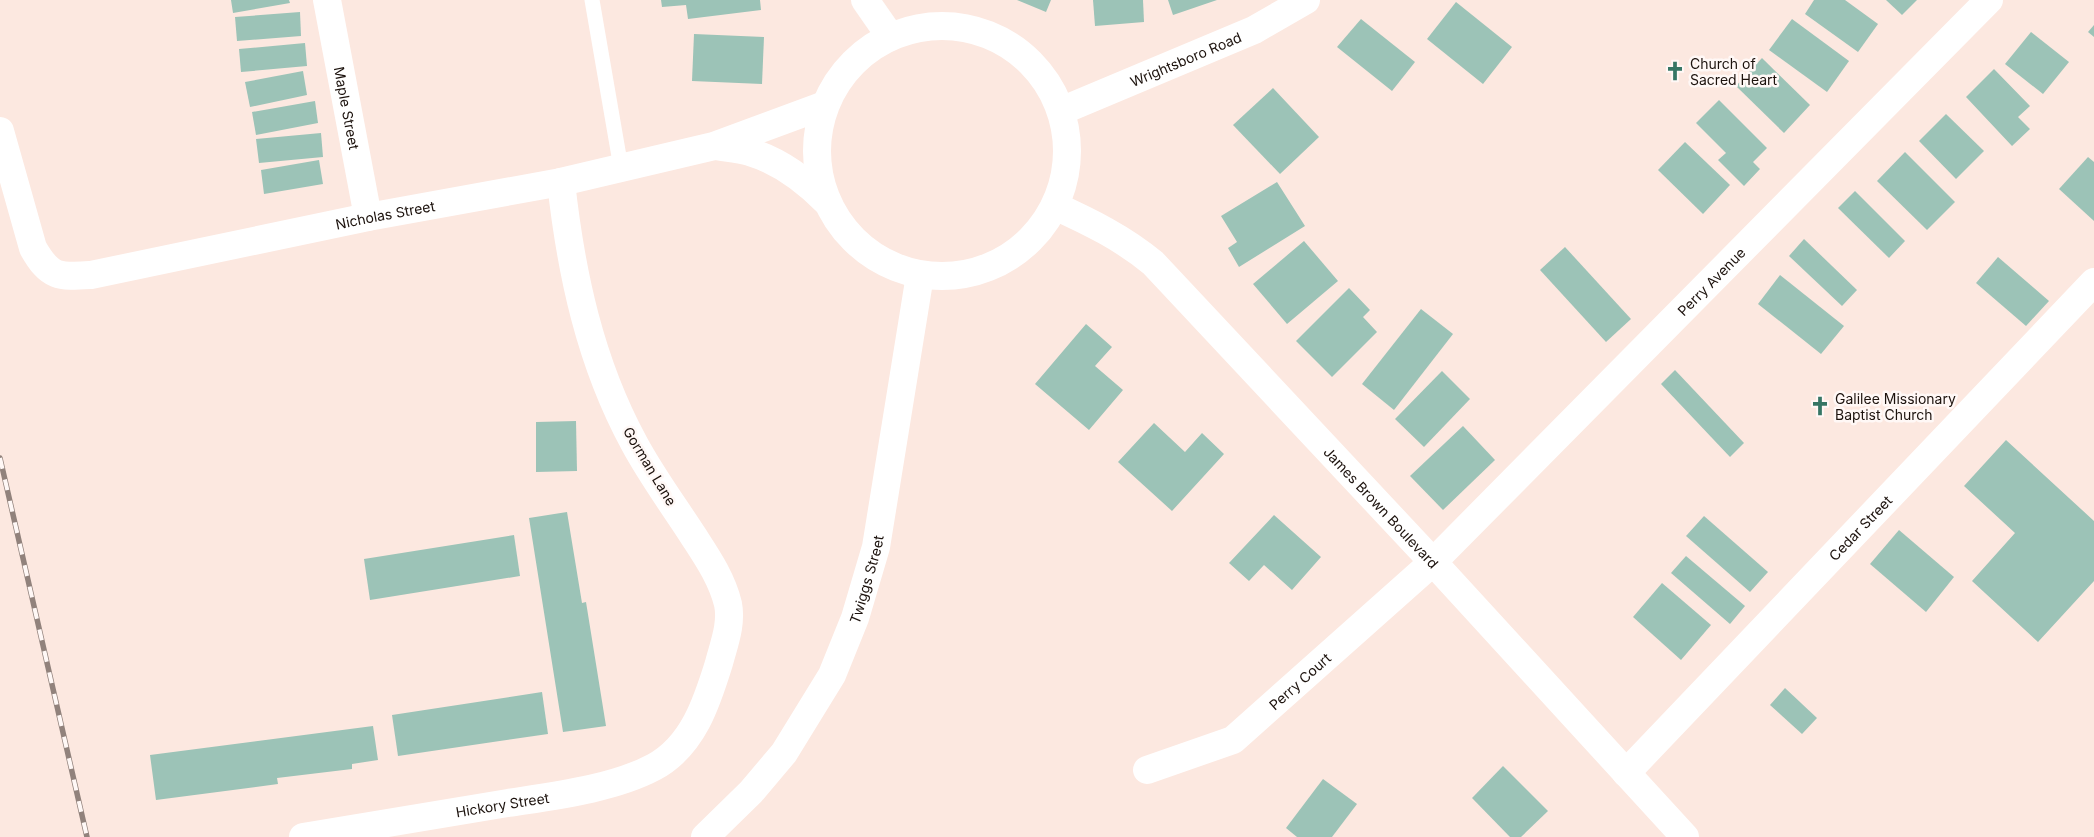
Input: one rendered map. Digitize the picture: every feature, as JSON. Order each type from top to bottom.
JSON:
[{"type":"street","name":"Maple Street","points":[[327,0],[368,217]]},
{"type":"street","points":[[865,0],[890,36]]},
{"type":"street","name":"Wrightsboro Road","points":[[1061,111],[1254,30],[1306,0]]},
{"type":"street","name":"Perry Avenue","points":[[1433,562],[1989,0]]},
{"type":"street","points":[[930,25],[972,28],[1011,45],[1042,74],[1061,111],[1068,143],[1065,176],[1054,206],[1031,239],[999,263],[960,275],[920,275],[881,261],[849,236],[827,202],[818,170],[817,137],[825,105],[840,77],[862,53],[890,36],[930,25]]},
{"type":"street","name":"Nicholas Street","points":[[0,131],[33,248],[40,261],[56,275],[91,275],[368,217],[561,182],[714,146],[825,105]]},
{"type":"street","name":"Nicholas Street","points":[[714,146],[750,152],[784,166],[804,180],[827,202]]},
{"type":"street","name":"Gorman Lane","points":[[561,182],[567,233],[578,292],[595,354],[634,444],[718,576],[728,606],[728,632],[705,706],[687,736]]},
{"type":"street","name":"James Brown Boulevard","points":[[1054,206],[1116,236],[1131,245],[1153,263],[1433,562],[1685,837]]},
{"type":"street","name":"Twiggs Street","points":[[705,837],[751,792],[784,753],[832,675],[856,618],[876,547],[920,275]]},
{"type":"street","name":"Cedar Street","points":[[1626,772],[2094,282]]},
{"type":"street","name":"Perry Court","points":[[1148,770],[1233,740],[1433,562]]},
{"type":"street","name":"Hickory Street","points":[[304,837],[576,792],[632,777],[654,767],[670,757],[687,736]]},
{"type":"lane","points":[[592,0],[621,168]]},
{"type":"building","points":[[231,0],[289,0],[290,3],[233,13]]},
{"type":"building","points":[[661,0],[760,0],[761,10],[688,19],[686,5],[662,7]]},
{"type":"building","points":[[1017,0],[1051,0],[1046,12]]},
{"type":"building","points":[[1093,0],[1143,0],[1144,22],[1095,26]]},
{"type":"building","points":[[1168,0],[1217,0],[1173,15]]},
{"type":"building","points":[[1814,0],[1845,0],[1878,24],[1858,52],[1805,14]]},
{"type":"building","points":[[1886,0],[1917,0],[1902,15]]},
{"type":"building","points":[[1456,2],[1512,47],[1483,84],[1427,39]]},
{"type":"building","points":[[300,12],[301,36],[237,41],[235,17]]},
{"type":"building","points":[[1361,19],[1415,62],[1392,91],[1337,47]]},
{"type":"building","points":[[1792,19],[1849,61],[1827,92],[1769,50]]},
{"type":"building","points":[[2094,25],[2094,37],[2088,32]]},
{"type":"building","points":[[2031,32],[2069,62],[2043,94],[2005,64]]},
{"type":"building","points":[[694,34],[764,37],[762,84],[692,81]]},
{"type":"building","points":[[305,43],[307,66],[241,72],[239,49]]},
{"type":"building","points":[[1762,58],[1810,105],[1784,133],[1736,86]]},
{"type":"building","points":[[1994,69],[2030,106],[2018,117],[2030,129],[2012,146],[1966,97]]},
{"type":"building","points":[[303,71],[307,95],[250,107],[245,82]]},
{"type":"building","points":[[1273,88],[1319,137],[1280,174],[1233,125]]},
{"type":"building","points":[[1719,100],[1767,148],[1753,162],[1760,169],[1744,186],[1718,160],[1726,153],[1696,123]]},
{"type":"building","points":[[315,101],[318,123],[256,135],[252,112]]},
{"type":"building","points":[[1946,114],[1984,151],[1956,179],[1919,141]]},
{"type":"building","points":[[321,133],[323,157],[259,163],[256,139]]},
{"type":"building","points":[[1685,142],[1730,185],[1703,214],[1658,170]]},
{"type":"building","points":[[1905,152],[1955,202],[1927,230],[1877,181]]},
{"type":"building","points":[[2088,157],[2094,162],[2094,221],[2059,189]]},
{"type":"building","points":[[319,160],[323,184],[264,194],[261,170]]},
{"type":"building","points":[[1277,182],[1305,226],[1239,267],[1228,248],[1237,242],[1221,216]]},
{"type":"building","points":[[1855,191],[1905,241],[1889,258],[1838,208]]},
{"type":"building","points":[[1804,239],[1857,290],[1842,306],[1789,256]]},
{"type":"building","points":[[1304,241],[1338,281],[1287,324],[1253,284]]},
{"type":"building","points":[[1565,247],[1631,319],[1606,342],[1540,270]]},
{"type":"building","points":[[1998,257],[2049,301],[2026,326],[1976,283]]},
{"type":"building","points":[[1780,275],[1844,326],[1821,354],[1758,304]]},
{"type":"building","points":[[1349,288],[1370,310],[1363,317],[1377,332],[1332,377],[1296,341]]},
{"type":"building","points":[[1421,309],[1453,334],[1394,410],[1362,384]]},
{"type":"building","points":[[1086,324],[1112,347],[1095,366],[1123,390],[1089,430],[1035,384]]},
{"type":"building","points":[[1675,370],[1744,443],[1730,457],[1661,384]]},
{"type":"building","points":[[1442,371],[1470,399],[1424,447],[1395,419]]},
{"type":"building","points":[[576,421],[577,471],[536,472],[536,422]]},
{"type":"building","points":[[1154,423],[1185,452],[1202,433],[1224,454],[1172,511],[1118,462]]},
{"type":"building","points":[[1463,426],[1495,460],[1443,510],[1410,476]]},
{"type":"building","points":[[2006,440],[2094,521],[2094,581],[2038,642],[1972,581],[2015,533],[1964,486]]},
{"type":"building","points":[[567,512],[582,603],[586,602],[606,726],[563,732],[529,518]]},
{"type":"building","points":[[1274,515],[1321,557],[1292,590],[1264,565],[1249,581],[1229,563]]},
{"type":"building","points":[[1704,516],[1768,572],[1750,592],[1686,536]]},
{"type":"building","points":[[1899,530],[1954,577],[1926,612],[1870,564]]},
{"type":"building","points":[[514,535],[520,576],[370,600],[364,559]]},
{"type":"building","points":[[1686,556],[1745,606],[1730,624],[1671,573]]},
{"type":"building","points":[[1662,583],[1711,625],[1681,660],[1633,617]]},
{"type":"building","points":[[1785,688],[1817,718],[1802,734],[1770,705]]},
{"type":"building","points":[[542,692],[548,734],[398,756],[392,715]]},
{"type":"building","points":[[373,726],[378,760],[352,764],[352,769],[277,778],[278,784],[156,800],[150,755]]},
{"type":"building","points":[[1503,766],[1548,811],[1521,837],[1510,837],[1472,798]]},
{"type":"building","points":[[1323,779],[1357,804],[1332,837],[1297,837],[1286,828]]},
{"type":"railway","points":[[0,458],[87,837]]},
{"type":"place","name":"Church of Sacred Heart","points":[[1675,71]]},
{"type":"place","name":"Galilee Missionary Baptist Church","points":[[1820,406]]}]
